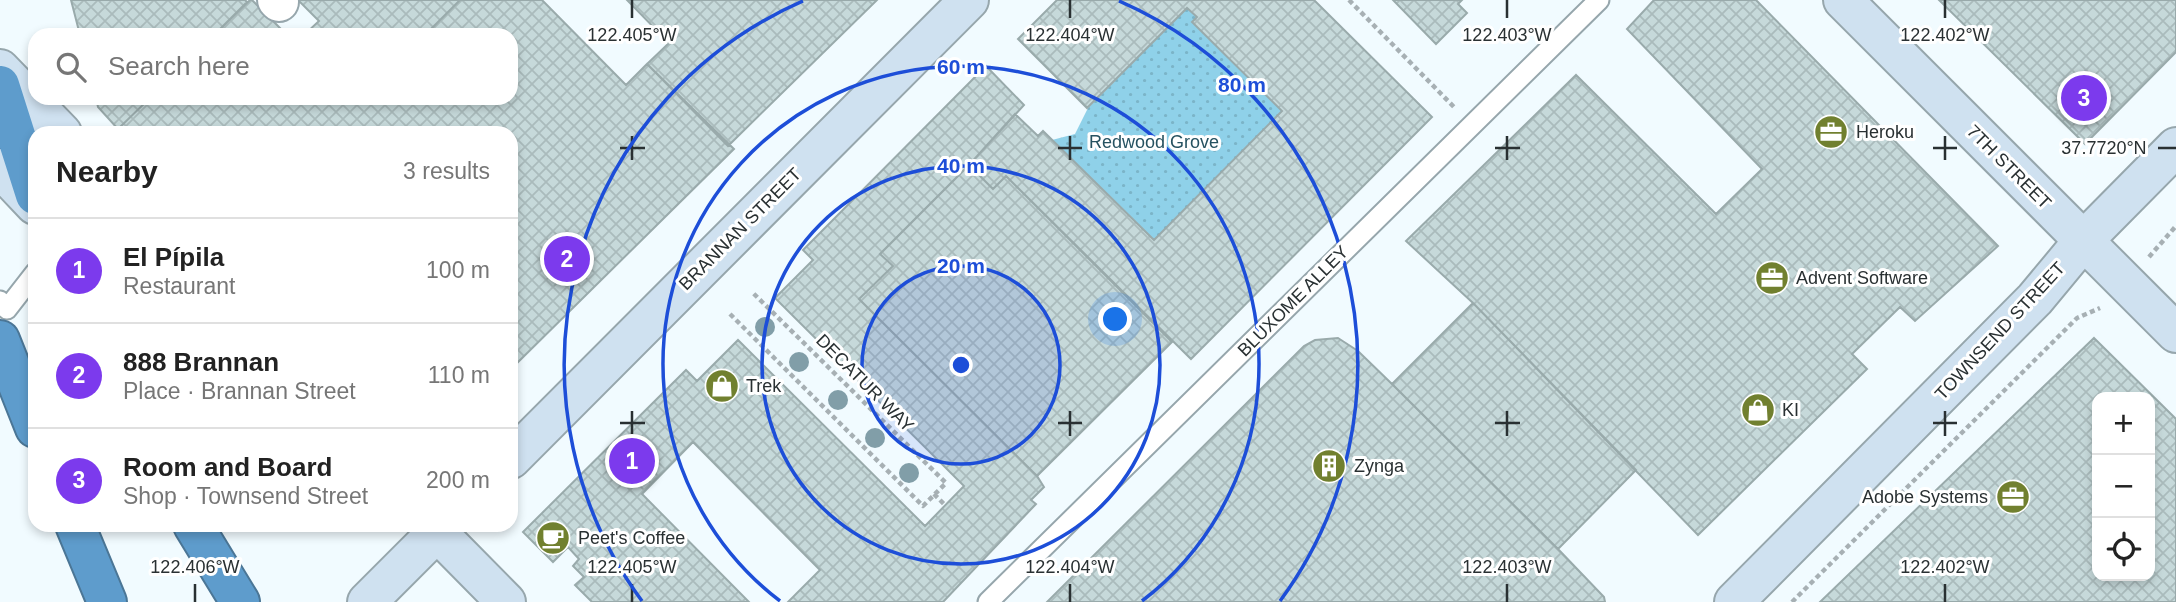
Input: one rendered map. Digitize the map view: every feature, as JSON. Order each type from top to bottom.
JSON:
[{"type":"highway","points":[[0,85],[28,173]]},
{"type":"highway","points":[[0,340],[28,410]]},
{"type":"highway","points":[[78,532],[107,602]]},
{"type":"highway","points":[[197,532],[240,602]]},
{"type":"main road","name":"BRANNAN STREET","points":[[518,452],[969,0]]},
{"type":"main road","name":"7TH STREET","points":[[1855,4],[2176,333]]},
{"type":"main road","points":[[0,69],[28,98]]},
{"type":"main road","points":[[35,105],[55,126]]},
{"type":"main road","name":"TOWNSEND STREET","points":[[1734,602],[2026,309],[2084,240],[2176,147]]},
{"type":"main road","points":[[0,168],[28,198]]},
{"type":"main road","points":[[367,602],[432,532]]},
{"type":"main road","points":[[442,532],[506,602]]},
{"type":"lane","name":"BLUXOME ALLEY","points":[[988,602],[1599,0]]},
{"type":"lane","points":[[0,301],[7,309],[28,282]]},
{"type":"path","points":[[1349,0],[1471,125]]},
{"type":"path","points":[[2159,244],[2176,226]]},
{"type":"path","name":"DECATUR WAY","points":[[752,292],[946,483],[934,494]]},
{"type":"path","points":[[730,314],[923,506],[934,494],[945,505]]},
{"type":"path","points":[[1792,602],[2077,318]]},
{"type":"green space","name":"Redwood Grove","points":[[1187,8],[1197,17],[1192,22],[1282,111],[1154,240],[1052,140],[1075,134],[1088,108]]},
{"type":"building","points":[[71,0],[247,2],[221,28],[78,28]]},
{"type":"building","points":[[252,0],[280,28],[221,28]]},
{"type":"building","points":[[298,0],[460,0],[432,28],[312,28],[319,21]]},
{"type":"building","points":[[460,0],[542,0],[626,85],[647,64],[734,149],[518,362],[518,126],[121,126],[143,105],[518,105],[518,28],[432,28]]},
{"type":"building","points":[[627,0],[877,0],[728,146],[647,64],[669,43]]},
{"type":"building","points":[[1057,0],[1314,0],[1432,117],[1191,359],[1006,176],[993,189],[969,165],[1015,114],[1038,136],[1043,131],[1154,240],[1282,111],[1192,22],[1197,17],[1187,8],[1087,108],[1018,39]]},
{"type":"building","points":[[1393,0],[1462,0],[1458,4],[1467,13],[1436,44]]},
{"type":"building","points":[[1654,0],[1756,0],[1998,246],[1915,321],[1900,307],[1852,354],[1867,369],[1698,535],[1473,303],[1406,241],[1576,75],[1716,214],[1762,169],[1627,29]]},
{"type":"building","points":[[1939,0],[2176,0],[2176,52],[2085,144]]},
{"type":"building","points":[[986,66],[1024,105],[969,165],[880,254],[893,266],[859,299],[1037,476],[1044,487],[1031,500],[1036,504],[943,602],[788,602],[820,570],[693,442],[642,494],[749,602],[592,602],[575,585],[584,577],[573,566],[579,559],[568,547],[553,562],[523,532],[686,370],[697,381],[738,340],[925,526],[964,486],[775,298],[813,260],[803,250]]},
{"type":"building","points":[[143,105],[121,126],[115,126],[98,107]]},
{"type":"building","points":[[969,165],[993,189],[1006,176],[1172,342],[1037,476],[859,299],[893,266],[880,254]]},
{"type":"building","points":[[1473,303],[1636,470],[1558,549],[1392,384]]},
{"type":"building","name":"Zynga","points":[[1338,338],[1358,351],[1392,384],[1558,549],[1604,597],[1605,602],[1047,602],[1304,346],[1315,340]]},
{"type":"building","name":"Adobe Systems","points":[[2094,338],[2149,392],[2092,392],[2092,581],[2155,581],[2155,398],[2176,419],[2176,602],[1820,602]]},
{"type":"place","name":"Room and Board","points":[[2084,98]]},
{"type":"place","name":"Heroku","points":[[1831,132]]},
{"type":"place","name":"888 Brannan","points":[[567,259]]},
{"type":"place","name":"Advent Software","points":[[1772,278]]},
{"type":"place","name":"Trek","points":[[722,386]]},
{"type":"place","name":"KI","points":[[1758,410]]},
{"type":"place","name":"El Pípila","points":[[632,461]]},
{"type":"place","name":"Zynga","points":[[1329,466]]},
{"type":"place","name":"Adobe Systems","points":[[2013,497]]},
{"type":"place","name":"Peet's Coffee","points":[[553,538]]}]
